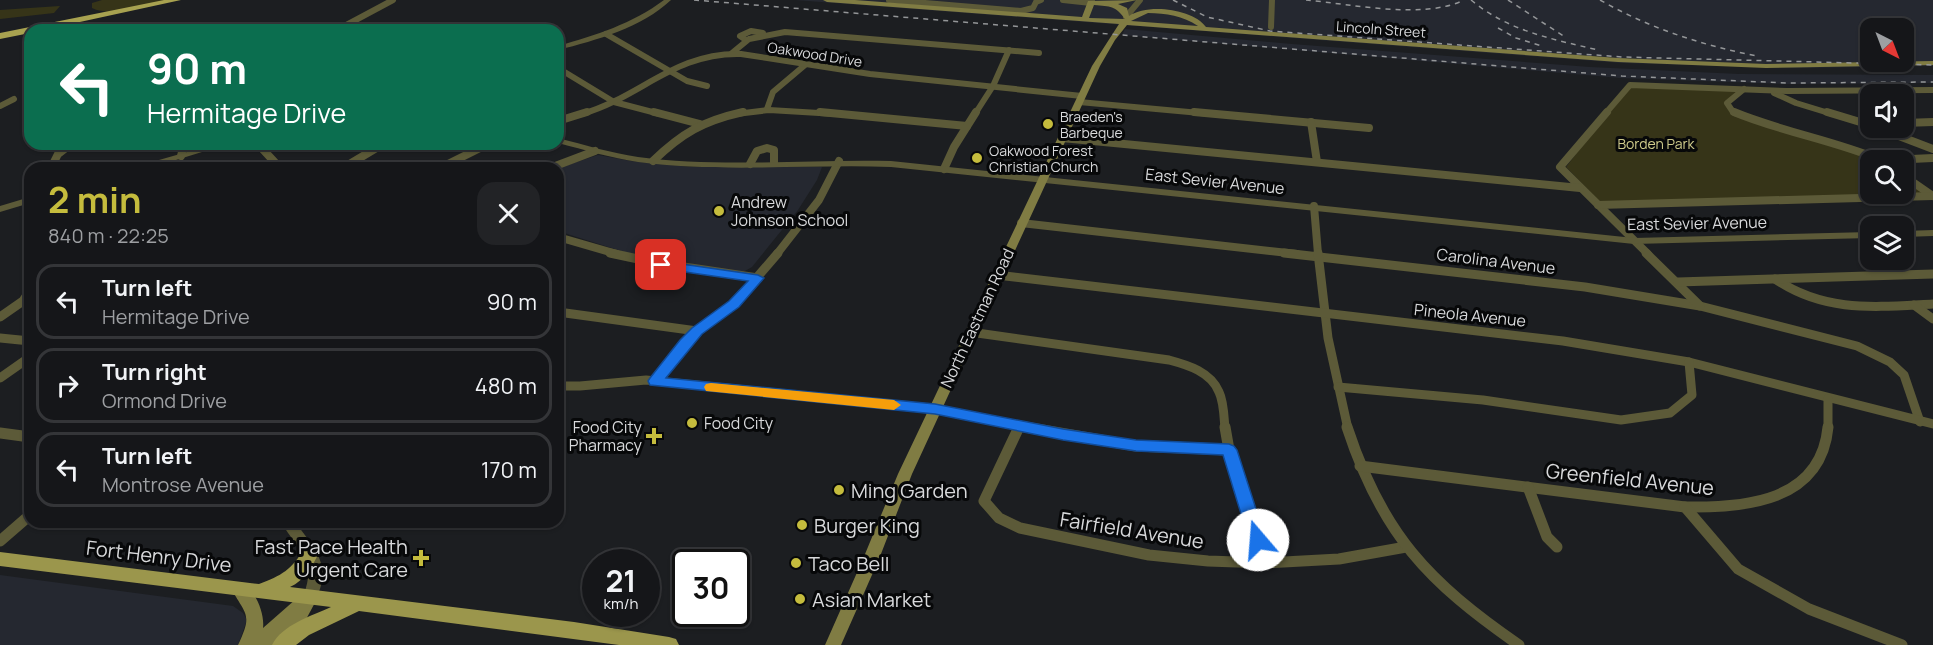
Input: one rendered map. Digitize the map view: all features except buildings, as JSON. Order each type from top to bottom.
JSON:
[{"type":"highway","points":[[65,24],[177,0]]},
{"type":"highway","points":[[78,24],[186,0]]},
{"type":"highway","points":[[0,38],[24,33]]},
{"type":"highway","points":[[0,38],[24,35]]},
{"type":"main road","name":"Lincoln Street","points":[[828,0],[1085,20],[1194,24],[1207,29],[1657,62],[1786,66],[1933,63]]},
{"type":"main road","points":[[1094,2],[1133,0]]},
{"type":"main road","points":[[1161,0],[1196,19],[1250,32]]},
{"type":"main road","points":[[1085,20],[1094,2]]},
{"type":"main road","points":[[1094,2],[1122,8],[1126,17],[1138,10],[1156,8],[1194,24]]},
{"type":"main road","name":"North Eastman Road","points":[[833,645],[905,474],[970,332],[1080,99],[1109,42],[1126,17]]},
{"type":"main road","points":[[261,591],[293,578],[300,572],[310,553]]},
{"type":"main road","name":"Fort Henry Drive","points":[[0,559],[359,603],[669,645]]},
{"type":"main road","points":[[239,588],[257,619],[256,630],[246,645]]},
{"type":"main road","points":[[255,645],[310,597]]},
{"type":"main road","points":[[273,645],[297,620],[310,597]]},
{"type":"main road","points":[[282,645],[302,629],[359,603]]},
{"type":"street","points":[[348,24],[393,0]]},
{"type":"street","points":[[564,46],[606,34],[640,20],[668,0]]},
{"type":"street","points":[[889,0],[1022,11],[1033,8],[1041,0]]},
{"type":"street","points":[[1063,0],[1094,2]]},
{"type":"street","name":"North Eastman Road","points":[[1126,17],[1140,0]]},
{"type":"street","points":[[1271,27],[1272,0]]},
{"type":"street","points":[[732,53],[746,40],[765,34],[794,33],[1039,53]]},
{"type":"street","points":[[606,34],[687,81],[707,86]]},
{"type":"street","points":[[944,169],[967,126],[993,86],[1009,50]]},
{"type":"street","name":"Oakwood Drive","points":[[564,119],[614,102],[685,61],[700,56],[732,53],[870,74],[993,86],[1080,99],[1369,128]]},
{"type":"street","points":[[767,109],[773,93],[805,65]]},
{"type":"street","points":[[564,72],[614,102],[700,124]]},
{"type":"street","points":[[1700,306],[1560,167],[1630,84],[1744,89],[1933,90]]},
{"type":"street","points":[[1744,89],[1727,104],[1733,112],[1860,151]]},
{"type":"street","points":[[1763,89],[1813,109],[1860,122]]},
{"type":"street","points":[[0,106],[14,99]]},
{"type":"street","points":[[653,161],[679,136],[700,124],[730,114],[767,109],[967,126]]},
{"type":"street","points":[[1311,122],[1317,162]]},
{"type":"street","points":[[1914,123],[1933,122]]},
{"type":"street","points":[[1062,138],[1580,188]]},
{"type":"street","points":[[1904,138],[1933,149]]},
{"type":"street","name":"East Sevier Avenue","points":[[564,142],[595,151],[653,161],[707,164],[839,161],[944,169],[1634,241],[1860,235]]},
{"type":"street","points":[[750,164],[757,151],[764,148],[774,150],[774,163]]},
{"type":"street","points":[[54,162],[63,150]]},
{"type":"street","points":[[180,162],[182,150]]},
{"type":"street","points":[[161,162],[202,150]]},
{"type":"street","points":[[264,150],[274,162]]},
{"type":"street","points":[[353,162],[373,150]]},
{"type":"street","points":[[452,162],[476,150]]},
{"type":"street","points":[[564,163],[595,151]]},
{"type":"street","points":[[1914,159],[1933,158]]},
{"type":"street","points":[[655,381],[670,360],[697,331],[734,304],[758,278],[819,200],[839,161]]},
{"type":"street","points":[[1914,183],[1933,196]]},
{"type":"street","points":[[1598,205],[1933,196]]},
{"type":"street","points":[[0,209],[24,202]]},
{"type":"street","points":[[1314,206],[1324,314],[1338,387],[1360,466],[1383,513],[1406,547],[1461,602],[1519,645]]},
{"type":"street","name":"Carolina Avenue","points":[[1021,224],[1585,287],[1700,306],[1857,346],[1890,362],[1904,375],[1920,422]]},
{"type":"street","points":[[1914,234],[1933,233]]},
{"type":"street","points":[[564,239],[592,249],[638,260],[758,278]]},
{"type":"street","points":[[1678,282],[1933,274]]},
{"type":"street","name":"Pineola Avenue","points":[[997,275],[1563,341],[1689,362],[1933,424]]},
{"type":"street","points":[[1775,279],[1791,292],[1824,304],[1865,306],[1933,304]]},
{"type":"street","points":[[0,317],[24,300]]},
{"type":"street","points":[[1914,305],[1933,319]]},
{"type":"street","points":[[564,313],[697,331]]},
{"type":"street","points":[[970,332],[1189,364],[1213,381],[1220,391],[1229,450],[1265,563]]},
{"type":"street","points":[[0,338],[24,340]]},
{"type":"street","points":[[0,378],[24,361]]},
{"type":"street","points":[[1338,387],[1483,400],[1621,420],[1670,412],[1692,395],[1689,362]]},
{"type":"street","points":[[564,386],[591,386],[622,381],[655,381],[935,409],[1136,446],[1229,450]]},
{"type":"street","name":"Greenfield Avenue","points":[[1360,466],[1685,507],[1735,506],[1762,500],[1790,489],[1812,474],[1821,458],[1827,434],[1828,399]]},
{"type":"street","name":"Fairfield Avenue","points":[[1020,426],[984,501],[989,510],[1005,523],[1149,555],[1208,561],[1265,563],[1339,559],[1406,547]]},
{"type":"street","points":[[0,433],[24,435]]},
{"type":"street","points":[[1528,487],[1547,537],[1557,547]]},
{"type":"street","points":[[1685,507],[1738,569],[1809,609],[1902,645]]},
{"type":"street","points":[[0,541],[24,520]]},
{"type":"street","points":[[292,528],[318,566],[316,584],[310,597]]},
{"type":"shaded area","points":[[795,0],[1933,0],[1933,66],[1914,66],[1914,18],[1860,18],[1860,67],[1794,68],[1622,63]]},
{"type":"shaded area","points":[[1125,29],[1590,67],[1739,74],[1933,75],[1933,83],[1786,84],[1620,78],[1122,35]]},
{"type":"shaded area","points":[[598,155],[691,167],[822,167],[817,180],[798,210],[752,267],[743,272],[679,264],[624,252],[564,233],[564,166]]},
{"type":"shaded area","points":[[0,575],[233,606],[243,613],[247,620],[238,645],[0,645]]},
{"type":"green space","points":[[102,0],[169,0],[119,11],[100,11],[92,8],[92,3]]},
{"type":"green space","points":[[60,6],[54,13],[0,19],[0,10]]},
{"type":"green space","name":"Borden Park","points":[[1629,85],[1742,90],[1727,103],[1733,112],[1860,153],[1860,196],[1600,202],[1566,167]]},
{"type":"green space","name":"Borden Park","points":[[1914,183],[1930,194],[1914,194]]},
{"type":"railway","points":[[694,0],[1622,76],[1788,83],[1933,82]]},
{"type":"railway","points":[[1173,0],[1207,17],[1270,31],[1622,57],[1933,65]]},
{"type":"railway","points":[[1306,0],[1408,10],[1447,6],[1464,0]]},
{"type":"railway","points":[[1471,0],[1485,11],[1515,27],[1547,38],[1598,50]]},
{"type":"railway","points":[[1508,0],[1565,37]]},
{"type":"railway","points":[[1600,0],[1656,27],[1716,47],[1757,56]]},
{"type":"railway","points":[[1498,28],[1516,38],[1542,46]]},
{"type":"slow traffic","points":[[711,387],[894,405]]},
{"type":"place","name":"Braeden's Barbeque","points":[[1048,124]]},
{"type":"place","name":"Oakwood Forest Christian Church","points":[[977,158]]},
{"type":"place","name":"Andrew Johnson School","points":[[719,211]]},
{"type":"place","name":"Food City","points":[[692,423]]},
{"type":"place","name":"Food City Pharmacy","points":[[654,436]]},
{"type":"place","name":"Ming Garden","points":[[839,490]]},
{"type":"place","name":"Burger King","points":[[802,525]]},
{"type":"place","name":"Fast Pace Health Urgent Care","points":[[421,558]]},
{"type":"place","name":"Taco Bell","points":[[796,563]]},
{"type":"place","name":"Asian Market","points":[[800,599]]},
{"type":"route","points":[[661,265],[758,278],[734,304],[697,331],[685,343],[655,381],[935,409],[1063,435],[1136,446],[1229,450],[1258,540]]}]
